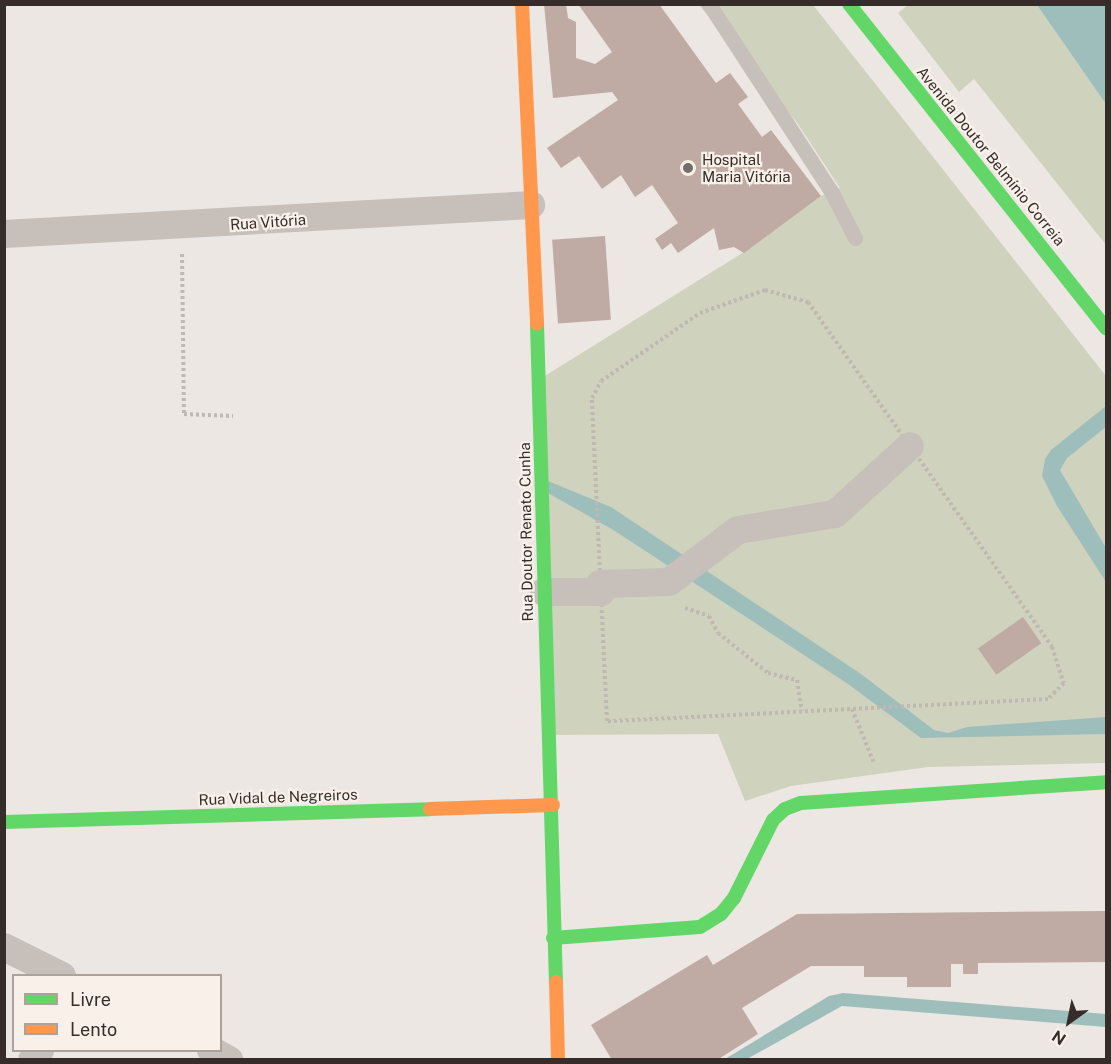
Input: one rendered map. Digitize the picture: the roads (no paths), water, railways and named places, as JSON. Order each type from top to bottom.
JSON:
[{"type":"street","name":"Rua Doutor Renato Cunha","points":[[522,4],[553,805],[558,1059]]},
{"type":"street","name":"Avenida Doutor Belmínio Correia","points":[[849,4],[1107,328]]},
{"type":"street","name":"Rua Vitória","points":[[4,234],[182,227],[531,205]]},
{"type":"street","points":[[544,592],[675,593],[698,557],[738,530],[835,514],[910,447]]},
{"type":"street","points":[[554,938],[700,927],[721,914],[734,898],[773,820],[785,809],[819,799],[1107,782]]},
{"type":"street","name":"Rua Vidal de Negreiros","points":[[4,822],[553,805]]},
{"type":"street","points":[[4,947],[60,974]]},
{"type":"street","points":[[215,1052],[229,1059]]},
{"type":"lane","points":[[709,4],[831,191],[855,238]]},
{"type":"water","points":[[1037,5],[1106,5],[1106,104],[1101,97]]},
{"type":"water","points":[[1106,406],[1106,427],[1067,458],[1060,470],[1106,548],[1106,582],[1057,506],[1042,476],[1045,459],[1051,450]]},
{"type":"water","points":[[548,481],[611,507],[861,674],[934,730],[948,733],[967,727],[1106,717],[1106,734],[921,738],[848,684],[615,531],[548,493]]},
{"type":"water","points":[[843,993],[1106,1014],[1106,1027],[842,1006],[747,1059],[725,1059],[829,996]]},
{"type":"place","name":"Hospital Maria Vitória","points":[[688,168]]}]
